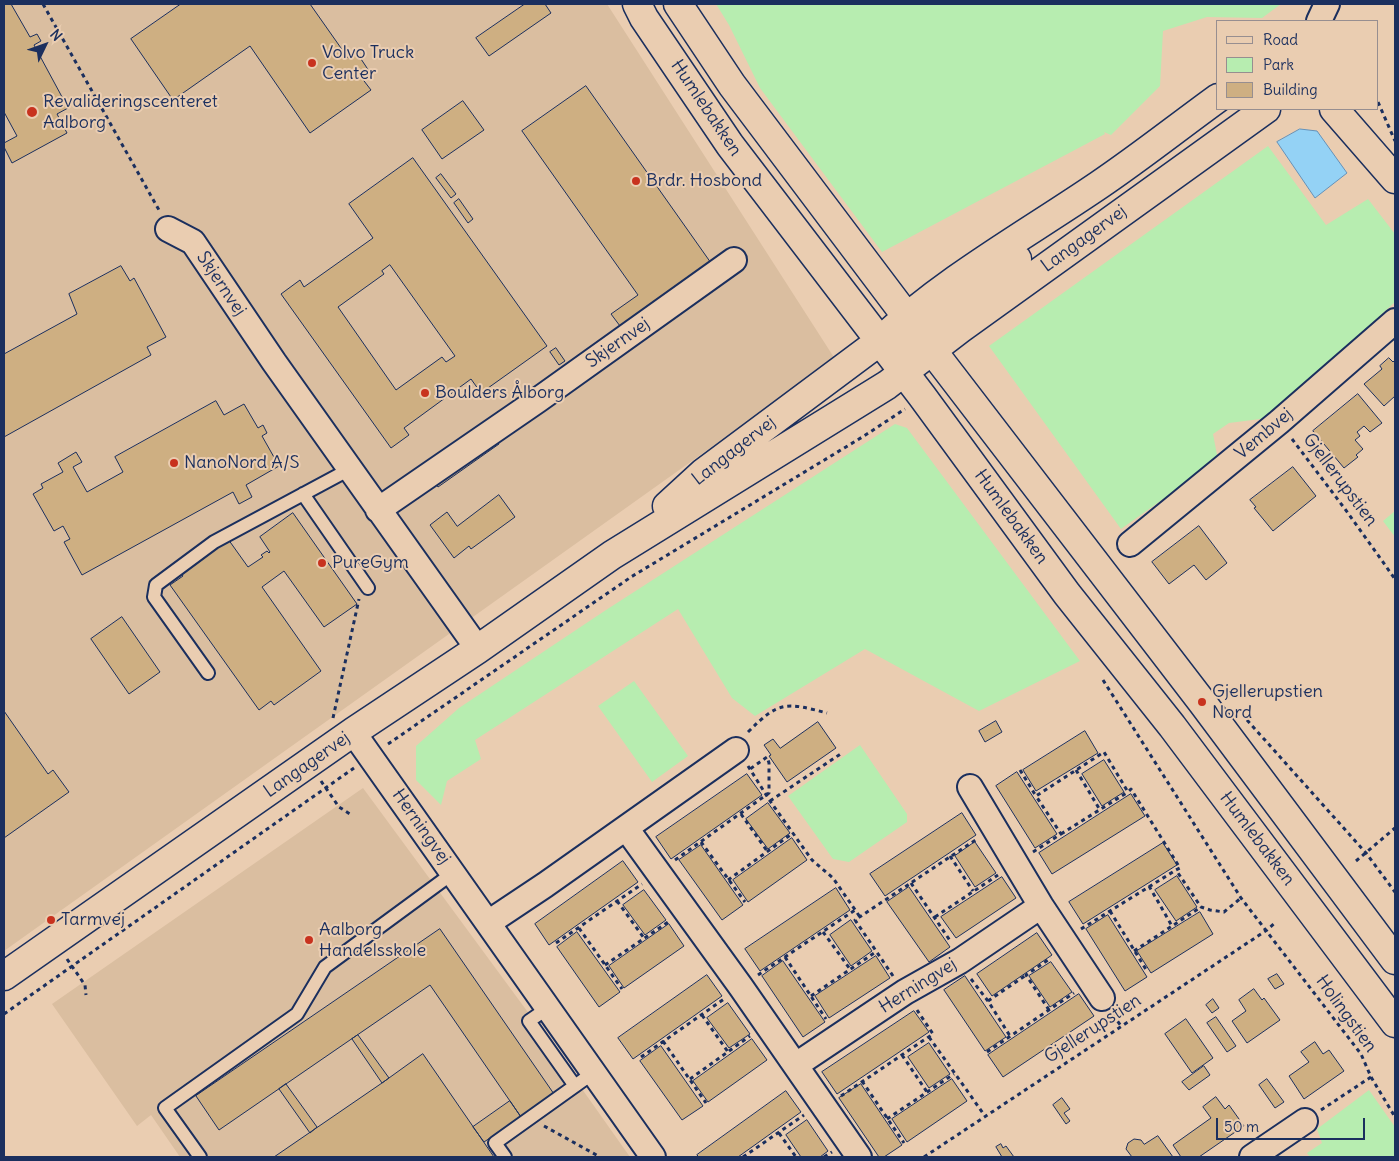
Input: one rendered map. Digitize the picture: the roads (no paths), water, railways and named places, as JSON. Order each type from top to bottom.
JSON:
[{"type":"street","name":"Humlebakken","points":[[637,4],[644,18],[730,145],[892,356],[1067,594],[1172,726],[1395,1023]]},
{"type":"street","name":"Humlebakken","points":[[678,4],[732,85],[1190,686],[1395,960]]},
{"type":"street","points":[[1319,20],[1327,4]]},
{"type":"street","name":"Langagervej","points":[[4,976],[344,738],[612,555],[741,475],[776,438],[892,356],[919,332],[1072,218],[1100,185],[1216,99]]},
{"type":"street","name":"Langagervej","points":[[919,332],[1264,110]]},
{"type":"street","points":[[1335,110],[1395,180]]},
{"type":"street","name":"Skjernvej","points":[[168,229],[193,242],[274,362],[478,648]]},
{"type":"street","name":"Skjernvej","points":[[378,510],[538,400],[734,260]]},
{"type":"street","name":"Vembvej","points":[[1130,544],[1278,422],[1395,320]]},
{"type":"street","points":[[892,356],[919,332]]},
{"type":"street","name":"Langagervej","points":[[612,555],[703,473],[892,356]]},
{"type":"street","name":"Herningvej","points":[[344,738],[370,756],[548,1008],[584,1080],[653,1157]]},
{"type":"street","points":[[488,923],[736,750]]},
{"type":"street","points":[[970,787],[1041,906],[1096,990]]},
{"type":"street","points":[[626,828],[667,865],[685,910],[749,981],[767,1025],[859,1157]]},
{"type":"street","name":"Herningvej","points":[[796,1066],[905,992],[961,960],[1041,906]]},
{"type":"street","points":[[1252,1157],[1305,1120]]},
{"type":"lane","points":[[208,673],[154,597],[156,585],[214,542],[350,468]]},
{"type":"lane","points":[[303,494],[368,588]]},
{"type":"lane","points":[[200,1157],[165,1108],[297,1014],[325,967],[453,873]]},
{"type":"lane","points":[[505,1157],[495,1143],[584,1080]]},
{"type":"water","points":[[1300,129],[1317,131],[1347,173],[1315,198],[1277,142]]},
{"type":"place","name":"Volvo Truck Center","points":[[312,63]]},
{"type":"place","name":"Revalideringscenteret Aalborg","points":[[32,112]]},
{"type":"place","name":"Brdr. Hosbond","points":[[636,181]]},
{"type":"place","name":"Boulders Ålborg","points":[[425,393]]},
{"type":"place","name":"NanoNord A/S","points":[[174,463]]},
{"type":"place","name":"PureGym","points":[[322,563]]},
{"type":"place","name":"Gjellerupstien Nord","points":[[1202,702]]},
{"type":"place","name":"Tarmvej","points":[[51,920]]},
{"type":"place","name":"Aalborg Handelsskole","points":[[309,940]]}]
